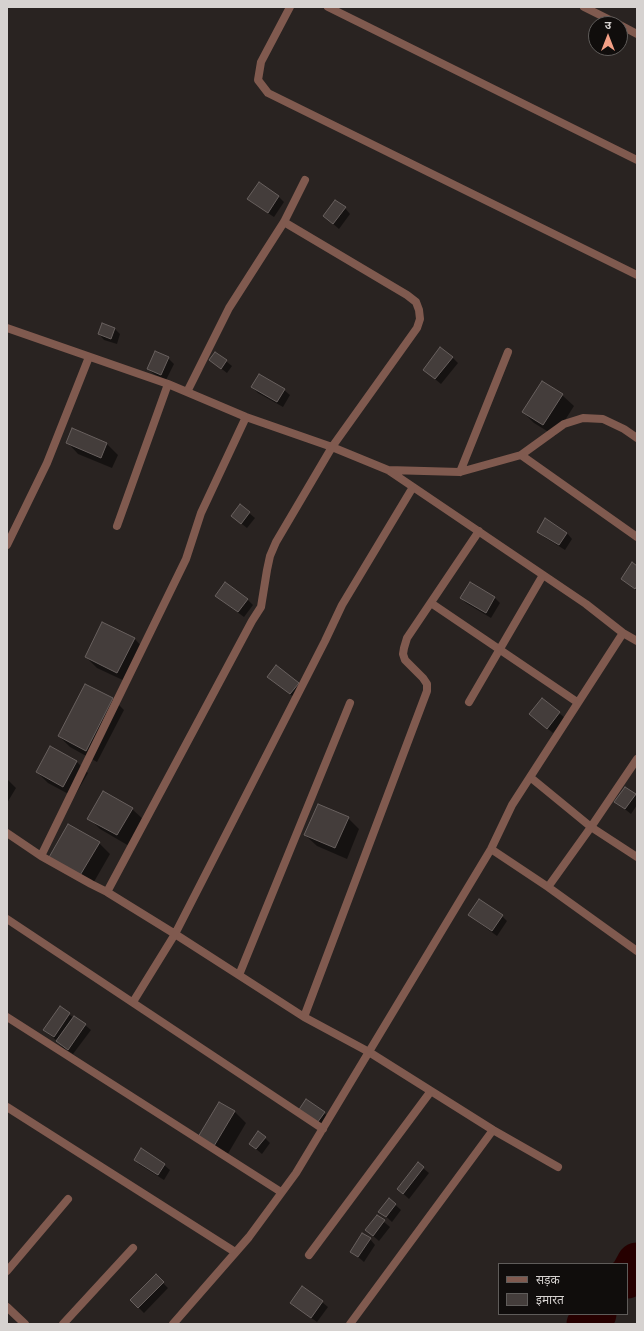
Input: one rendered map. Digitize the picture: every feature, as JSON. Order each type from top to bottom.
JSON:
[{"type":"street","points":[[290,7],[261,62],[258,80],[268,93],[637,274]]},
{"type":"street","points":[[328,7],[637,160]]},
{"type":"street","points":[[584,7],[603,16]]},
{"type":"street","points":[[628,29],[637,34]]},
{"type":"street","points":[[186,392],[229,308],[284,222],[305,180]]},
{"type":"street","points":[[107,892],[252,621],[261,607],[270,556],[276,542],[332,447],[417,328],[420,319],[416,302],[284,222]]},
{"type":"street","points":[[7,328],[168,384],[246,417],[332,447],[388,470],[586,604],[623,633],[637,641]]},
{"type":"street","points":[[460,472],[508,352]]},
{"type":"street","points":[[7,545],[47,463],[89,357]]},
{"type":"street","points":[[117,526],[168,384]]},
{"type":"street","points":[[41,856],[186,559],[201,513],[246,417]]},
{"type":"street","points":[[388,470],[460,472],[521,455],[564,424],[583,418],[603,419],[624,429],[637,438]]},
{"type":"street","points":[[521,455],[637,537]]},
{"type":"street","points":[[133,1002],[175,934],[342,605],[413,487]]},
{"type":"street","points":[[304,1017],[427,691],[427,684],[423,678],[405,660],[403,654],[407,638],[479,531]]},
{"type":"street","points":[[469,702],[543,575]]},
{"type":"street","points":[[431,604],[577,702]]},
{"type":"street","points":[[173,1324],[249,1237],[296,1172],[491,849],[512,805],[577,702],[623,633]]},
{"type":"street","points":[[239,975],[350,704]]},
{"type":"street","points":[[548,887],[637,759]]},
{"type":"street","points":[[530,776],[591,827],[637,857]]},
{"type":"street","points":[[7,833],[41,856],[107,892],[175,934],[304,1017],[369,1052],[493,1130],[558,1167]]},
{"type":"street","points":[[491,849],[548,887],[637,951]]},
{"type":"street","points":[[7,919],[323,1129]]},
{"type":"street","points":[[7,1017],[281,1192]]},
{"type":"street","points":[[309,1255],[431,1091]]},
{"type":"street","points":[[7,1107],[236,1252]]},
{"type":"street","points":[[350,1324],[493,1130]]},
{"type":"street","points":[[7,1271],[68,1199]]},
{"type":"street","points":[[63,1324],[133,1248]]},
{"type":"street","points":[[7,1307],[25,1324]]},
{"type":"building","points":[[259,182],[279,196],[268,213],[247,199]]},
{"type":"building","points":[[335,200],[346,207],[333,224],[323,216]]},
{"type":"building","points":[[102,323],[115,328],[111,339],[98,334]]},
{"type":"building","points":[[440,347],[453,357],[435,379],[423,370]]},
{"type":"building","points":[[155,351],[169,357],[161,375],[147,369]]},
{"type":"building","points":[[215,352],[227,360],[221,369],[209,360]]},
{"type":"building","points":[[259,374],[285,389],[277,402],[251,387]]},
{"type":"building","points":[[542,381],[563,394],[543,425],[522,412]]},
{"type":"building","points":[[72,428],[107,443],[101,458],[66,443]]},
{"type":"building","points":[[240,504],[250,512],[241,524],[231,516]]},
{"type":"building","points":[[545,518],[567,533],[559,545],[537,532]]},
{"type":"building","points":[[632,562],[637,566],[637,586],[635,589],[621,579]]},
{"type":"building","points":[[225,582],[248,599],[238,612],[215,596]]},
{"type":"building","points":[[470,582],[495,597],[486,613],[460,598]]},
{"type":"building","points":[[102,622],[135,638],[117,673],[85,657]]},
{"type":"building","points":[[276,665],[299,683],[290,694],[267,677]]},
{"type":"building","points":[[85,684],[113,698],[86,751],[58,736]]},
{"type":"building","points":[[542,698],[560,712],[547,729],[529,714]]},
{"type":"building","points":[[50,746],[77,761],[63,787],[36,772]]},
{"type":"building","points":[[625,787],[636,794],[625,809],[614,802]]},
{"type":"building","points":[[103,791],[133,808],[117,835],[87,819]]},
{"type":"building","points":[[318,804],[349,817],[335,848],[304,835]]},
{"type":"building","points":[[68,824],[100,842],[79,877],[48,859]]},
{"type":"building","points":[[479,899],[503,915],[492,931],[468,915]]},
{"type":"building","points":[[60,1006],[70,1013],[54,1037],[43,1030]]},
{"type":"building","points":[[74,1016],[86,1024],[68,1050],[56,1041]]},
{"type":"building","points":[[306,1099],[325,1112],[317,1123],[298,1111]]},
{"type":"building","points":[[219,1102],[235,1111],[214,1146],[198,1137]]},
{"type":"building","points":[[258,1131],[266,1137],[256,1149],[249,1144]]},
{"type":"building","points":[[141,1148],[165,1164],[158,1175],[134,1160]]},
{"type":"building","points":[[418,1162],[424,1167],[403,1194],[397,1189]]},
{"type":"building","points":[[389,1198],[396,1204],[386,1217],[378,1212]]},
{"type":"building","points":[[377,1215],[385,1220],[373,1236],[365,1230]]},
{"type":"building","points":[[362,1233],[371,1238],[358,1257],[350,1252]]},
{"type":"building","points":[[156,1274],[164,1282],[138,1308],[130,1300]]},
{"type":"building","points":[[302,1286],[323,1301],[311,1318],[290,1303]]},
{"type":"waterway","points":[[628,1277],[637,1263]]},
{"type":"waterway","points":[[587,1324],[595,1315]]}]
